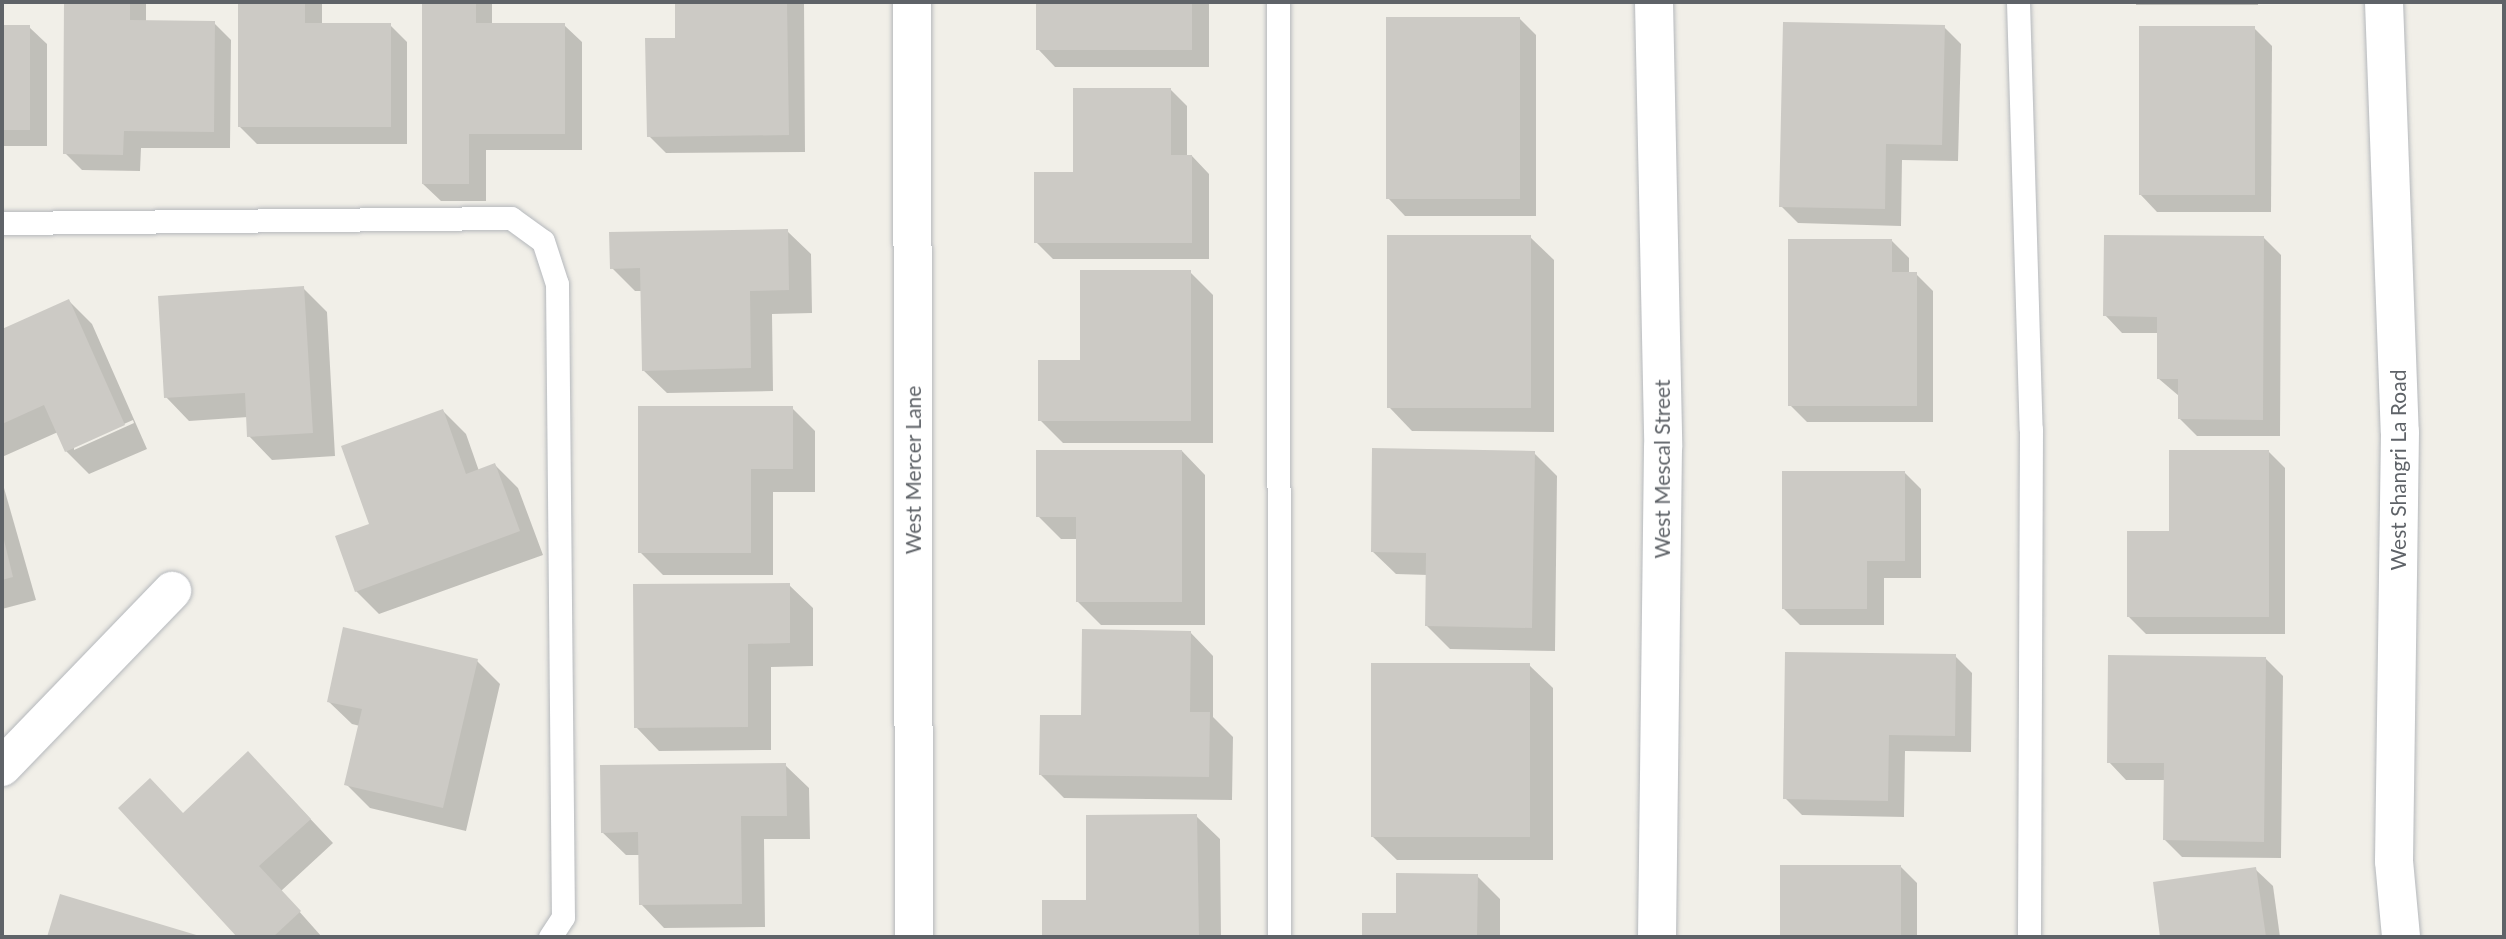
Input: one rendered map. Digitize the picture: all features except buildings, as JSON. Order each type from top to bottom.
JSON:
[{"type":"street","name":"West Mercer Lane","points":[[912,2],[914,937]]},
{"type":"street","name":"West Mescal Street","points":[[1654,2],[1663,447],[1657,937]]},
{"type":"street","name":"West Shangri La Road","points":[[2384,2],[2400,432],[2394,861],[2401,937]]},
{"type":"street","points":[[2,766],[172,591]]},
{"type":"lane","points":[[1279,2],[1279,937]]},
{"type":"lane","points":[[2018,2],[2031,429],[2029,937]]},
{"type":"lane","points":[[2,223],[511,218],[543,241],[557,284],[563,917],[550,937]]}]
